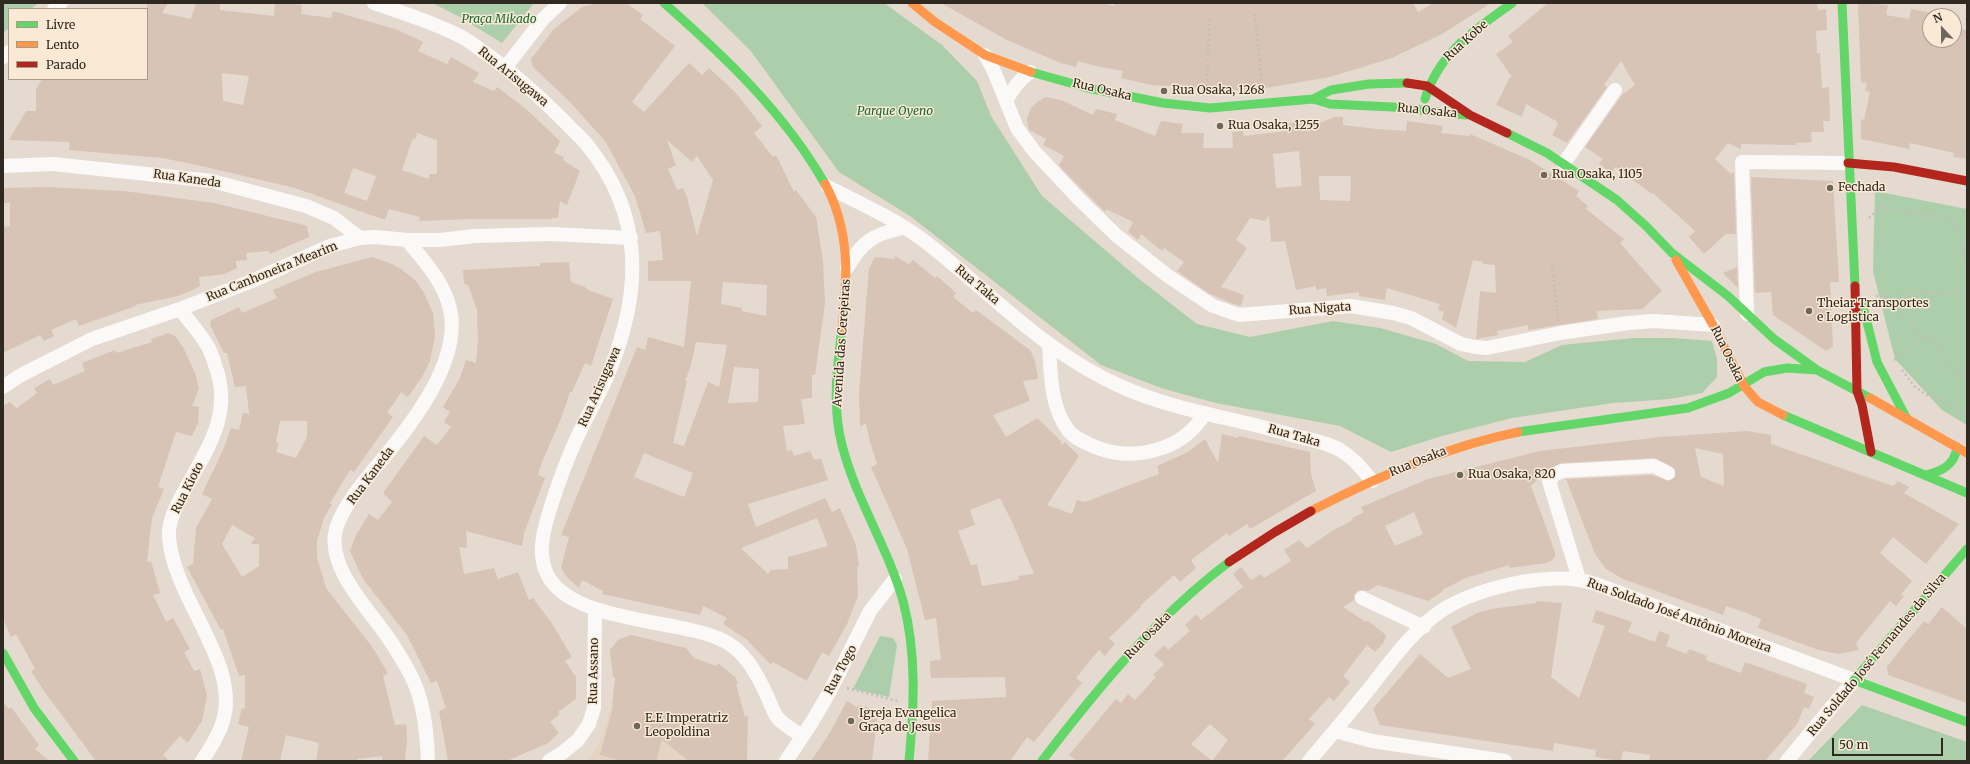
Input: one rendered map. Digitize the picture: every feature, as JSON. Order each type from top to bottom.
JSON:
[{"type":"main road","name":"Avenida das Cerejeiras","points":[[664,3],[709,43],[749,82],[796,138],[828,187],[844,232],[847,268],[838,365],[836,410],[838,428],[856,489],[895,579],[908,622],[914,662],[914,706],[909,761]]},
{"type":"main road","name":"Rua Osaka","points":[[912,3],[935,22],[985,55],[1030,72],[1088,88],[1163,103],[1206,107],[1313,99],[1330,104],[1424,110],[1470,115]]},
{"type":"main road","name":"Rua Kobe","points":[[1424,110],[1428,86],[1438,67],[1455,48],[1512,3]]},
{"type":"main road","points":[[1842,3],[1848,163],[1855,284],[1857,391],[1868,432],[1871,452]]},
{"type":"main road","name":"Rua Osaka","points":[[1313,99],[1331,90],[1369,84],[1400,82],[1428,86],[1470,115],[1524,140],[1564,164],[1617,200],[1646,226],[1672,253],[1728,296],[1774,339],[1817,370],[1967,453]]},
{"type":"main road","points":[[1848,163],[1894,167],[1967,181]]},
{"type":"main road","name":"Rua Osaka","points":[[1042,761],[1088,701],[1154,629],[1214,574],[1277,530],[1372,480],[1451,449],[1510,434],[1688,408],[1714,400],[1744,386],[1713,325],[1672,253]]},
{"type":"main road","points":[[1855,284],[1862,298],[1877,362],[1907,419]]},
{"type":"main road","points":[[1817,370],[1790,368],[1767,371],[1756,376],[1744,386],[1758,402],[1767,407],[1967,493]]},
{"type":"main road","points":[[1926,475],[1943,470],[1951,463],[1957,453],[1957,447]]},
{"type":"main road","name":"Rua Soldado José Fernandes da Silva","points":[[1854,680],[1967,549]]},
{"type":"main road","points":[[3,653],[34,708],[74,761]]},
{"type":"main road","name":"Rua Soldado José Antônio Moreira","points":[[1854,680],[1967,722]]},
{"type":"street","name":"Rua Arisugawa","points":[[374,3],[425,21],[464,38],[505,68],[549,106],[588,146],[618,196],[631,238],[634,264],[632,290],[625,324],[611,368],[574,444],[546,523],[541,549],[543,564],[549,577],[559,592],[595,609],[676,626],[722,639],[736,649],[758,676],[777,717],[802,736]]},
{"type":"street","points":[[505,68],[543,19],[560,3]]},
{"type":"street","name":"Rua Nigata","points":[[985,55],[994,69],[1017,128],[1034,151],[1078,198],[1122,240],[1168,276],[1213,306],[1239,315],[1351,306],[1369,308],[1411,318],[1461,344],[1487,348],[1560,333],[1654,321],[1713,325]]},
{"type":"street","points":[[1006,101],[1011,91],[1021,79],[1030,72]]},
{"type":"street","points":[[1564,164],[1615,90]]},
{"type":"street","points":[[1747,314],[1742,162],[1848,163]]},
{"type":"street","name":"Rua Kaneda","points":[[3,166],[52,164],[212,181],[306,206],[334,218],[360,238]]},
{"type":"street","name":"Rua Taka","points":[[828,187],[884,215],[926,242],[1049,345],[1094,373],[1121,387],[1141,395],[1205,413],[1245,422],[1339,449],[1356,461],[1372,480]]},
{"type":"street","points":[[847,268],[856,252],[868,240],[885,232],[903,228]]},
{"type":"street","name":"Rua Canhoneira Mearim","points":[[3,387],[21,375],[92,339],[180,309],[252,281],[330,246],[360,238],[392,238],[407,240],[552,234],[631,238]]},
{"type":"street","name":"Rua Kaneda","points":[[407,240],[428,265],[450,308],[452,327],[449,350],[441,371],[425,402],[400,438],[362,485],[342,515],[336,528],[335,541],[337,558],[343,573],[390,640],[416,687],[424,718],[428,761]]},
{"type":"street","name":"Rua Kioto","points":[[180,309],[208,346],[220,380],[222,409],[209,447],[175,507],[168,534],[176,573],[223,674],[226,701],[224,721],[214,743],[202,761]]},
{"type":"street","points":[[1049,345],[1051,383],[1057,409],[1068,430],[1079,440],[1095,447],[1118,454],[1144,454],[1186,436],[1198,425],[1205,413]]},
{"type":"street","points":[[1580,579],[1549,481],[1554,475],[1562,471],[1654,466],[1668,473]]},
{"type":"street","name":"Rua Soldado José Antônio Moreira","points":[[1309,761],[1335,731],[1404,644],[1443,610],[1471,596],[1504,585],[1544,578],[1580,579],[1854,680]]},
{"type":"street","name":"Rua Togo","points":[[786,761],[833,684],[870,611],[895,579]]},
{"type":"street","points":[[1362,598],[1424,627]]},
{"type":"street","name":"Rua Assano","points":[[549,761],[578,740],[588,724],[594,708],[595,609]]},
{"type":"street","name":"Rua Soldado José Fernandes da Silva","points":[[1787,761],[1854,680]]},
{"type":"street","points":[[1335,731],[1372,740],[1505,761]]},
{"type":"path","points":[[1255,14],[1263,103]]},
{"type":"path","points":[[1206,107],[1209,17]]},
{"type":"path","points":[[1868,224],[1869,218],[1881,207],[1942,217],[1957,224],[1967,274]]},
{"type":"path","points":[[1552,265],[1560,333]]},
{"type":"path","points":[[1873,291],[1873,296],[1922,293],[1967,294]]},
{"type":"path","points":[[1887,296],[1894,310],[1909,320],[1925,336],[1941,346],[1943,359],[1952,371],[1967,376]]},
{"type":"path","points":[[1894,360],[1914,348],[1925,336]]},
{"type":"path","points":[[1891,354],[1914,386],[1925,394],[1943,400],[1967,415]]},
{"type":"path","points":[[833,684],[914,706]]},
{"type":"shaded area","name":"E.E Imperatriz Leopoldina","points":[[612,706],[672,717],[662,740],[690,761],[587,761],[593,755],[603,735]]},
{"type":"green space","points":[[3,3],[38,3],[32,8],[8,8],[8,29],[3,33]]},
{"type":"green space","name":"Praça Mikado","points":[[432,3],[534,3],[502,43],[460,17]]},
{"type":"green space","name":"Parque Oyeno","points":[[702,3],[884,3],[942,45],[977,81],[991,116],[1042,196],[1139,279],[1197,324],[1250,337],[1333,321],[1380,328],[1436,344],[1468,361],[1525,362],[1562,345],[1634,338],[1673,338],[1712,341],[1717,359],[1717,377],[1702,393],[1670,399],[1613,403],[1512,418],[1442,436],[1391,452],[1340,426],[1216,403],[1164,389],[1101,365],[910,216],[839,172],[750,50]]},
{"type":"green space","points":[[1875,191],[1967,209],[1967,425],[1942,410],[1895,359],[1873,271]]},
{"type":"green space","points":[[880,636],[893,638],[897,645],[889,697],[853,689]]},
{"type":"green space","points":[[1862,705],[1967,742],[1967,761],[1808,761]]},
{"type":"building","points":[[147,3],[168,3],[162,13],[191,19],[196,3],[220,3],[220,10],[274,16],[275,3],[302,5],[301,14],[331,18],[333,11],[398,30],[423,42],[418,51],[447,64],[451,57],[479,73],[473,82],[494,91],[497,87],[525,108],[560,141],[554,153],[564,157],[563,160],[580,171],[567,205],[560,201],[558,218],[419,221],[420,217],[389,209],[385,220],[295,188],[197,165],[162,158],[69,150],[70,142],[9,140],[26,111],[36,111],[36,89],[41,80],[148,80]],"holes":[[[222,73],[249,76],[243,105],[223,101]],[[417,133],[437,140],[437,174],[429,174],[429,179],[402,170],[413,138],[416,139]],[[353,168],[376,176],[367,201],[344,193]]]},
{"type":"building","points":[[597,3],[626,3],[643,15],[640,19],[675,46],[632,102],[644,112],[689,63],[702,75],[709,68],[735,92],[762,126],[754,133],[773,157],[776,155],[794,192],[796,190],[816,217],[823,261],[825,303],[815,375],[812,375],[812,398],[801,399],[805,424],[783,426],[787,451],[792,450],[794,456],[810,451],[814,460],[821,458],[828,480],[748,504],[756,527],[825,498],[832,512],[840,508],[856,545],[859,566],[857,567],[858,596],[847,624],[829,656],[822,652],[807,681],[773,662],[771,665],[746,639],[723,624],[727,618],[703,606],[700,615],[602,594],[603,591],[582,580],[579,588],[567,577],[561,568],[569,537],[561,535],[637,347],[645,350],[648,337],[684,347],[691,281],[648,281],[648,261],[663,260],[660,231],[646,233],[635,196],[605,141],[569,101],[533,67],[531,59],[554,29],[582,7]],"holes":[[[667,140],[692,162],[697,156],[713,180],[697,236],[687,197],[683,188],[677,190],[668,169],[676,165]],[[723,282],[767,285],[766,316],[742,311],[742,308],[721,304]],[[696,342],[727,345],[719,387],[708,382],[684,446],[673,443],[687,381],[685,380],[690,369]],[[734,367],[759,369],[758,402],[728,403]],[[644,453],[693,473],[684,497],[634,477]],[[817,518],[828,546],[788,557],[788,569],[771,570],[768,574],[741,548]]]},
{"type":"building","points":[[941,3],[1103,3],[1114,6],[1115,3],[1413,3],[1418,12],[1433,3],[1491,3],[1442,34],[1392,58],[1330,77],[1260,89],[1235,90],[1151,85],[1121,78],[1123,71],[1078,61],[1076,67],[1058,62],[1007,40]]},
{"type":"building","points":[[1548,3],[1817,3],[1818,10],[1826,9],[1827,30],[1816,31],[1817,53],[1820,53],[1822,88],[1829,87],[1830,121],[1823,121],[1824,132],[1811,132],[1812,142],[1796,143],[1796,145],[1741,144],[1741,149],[1728,143],[1715,159],[1731,174],[1734,172],[1736,234],[1726,234],[1704,254],[1689,237],[1695,231],[1653,193],[1652,194],[1615,167],[1611,173],[1599,164],[1603,159],[1585,147],[1622,95],[1635,85],[1621,61],[1604,85],[1607,87],[1567,143],[1552,135],[1558,124],[1556,121],[1526,104],[1522,117],[1496,105],[1510,77],[1512,77],[1496,54],[1513,42],[1508,36]]},
{"type":"building","points":[[1858,3],[1888,5],[1886,15],[1909,19],[1911,9],[1922,11],[1922,48],[1962,48],[1962,29],[1967,30],[1967,159],[1953,157],[1954,153],[1910,143],[1909,149],[1861,139],[1861,119],[1864,120],[1870,92],[1865,91],[1867,83],[1861,82]]},
{"type":"building","points":[[1045,97],[1061,100],[1093,115],[1096,109],[1117,114],[1115,120],[1155,136],[1161,121],[1183,124],[1181,133],[1204,133],[1203,148],[1233,148],[1232,132],[1243,131],[1244,136],[1286,131],[1285,124],[1299,122],[1299,120],[1316,118],[1317,124],[1335,117],[1343,117],[1343,125],[1406,131],[1407,121],[1443,126],[1441,133],[1470,136],[1470,134],[1528,159],[1579,191],[1576,196],[1588,206],[1586,209],[1624,239],[1620,243],[1662,291],[1642,309],[1597,311],[1598,319],[1528,330],[1528,325],[1497,331],[1498,335],[1476,339],[1480,291],[1496,293],[1495,265],[1483,264],[1483,262],[1473,260],[1456,328],[1442,319],[1444,312],[1438,310],[1440,304],[1387,288],[1385,300],[1359,296],[1359,292],[1327,296],[1326,288],[1316,290],[1316,286],[1296,290],[1285,241],[1271,242],[1269,216],[1265,221],[1250,218],[1236,240],[1247,248],[1221,287],[1244,295],[1241,306],[1231,303],[1208,293],[1177,271],[1184,262],[1164,248],[1162,251],[1141,234],[1138,240],[1128,232],[1133,222],[1106,209],[1105,212],[1063,170],[1059,165],[1064,156],[1043,145],[1046,139],[1029,130],[1027,118],[1031,108]],"holes":[[[1299,151],[1302,186],[1276,188],[1273,154]],[[1319,176],[1351,176],[1350,201],[1320,200]]]},
{"type":"building","points":[[1751,177],[1833,181],[1839,282],[1830,282],[1833,347],[1826,351],[1773,315],[1771,292],[1755,293]]},
{"type":"building","points":[[47,187],[124,191],[214,203],[307,226],[309,237],[270,254],[269,251],[246,253],[247,260],[236,261],[237,268],[225,274],[199,277],[200,286],[178,296],[135,305],[136,306],[79,326],[76,319],[51,330],[54,336],[44,341],[40,335],[3,353],[3,226],[10,227],[10,203],[3,203],[3,188]]},
{"type":"building","points":[[895,256],[909,264],[913,260],[935,278],[937,276],[956,293],[953,297],[973,313],[976,310],[1030,350],[1035,361],[1038,379],[1023,381],[1030,401],[993,415],[1006,437],[1037,418],[1060,440],[1062,445],[1065,442],[1079,456],[1047,505],[1072,514],[1077,500],[1085,502],[1159,474],[1157,466],[1188,452],[1205,439],[1218,463],[1222,434],[1238,438],[1239,436],[1310,452],[1311,474],[1316,491],[1250,529],[1247,524],[1229,536],[1227,533],[1191,560],[1196,568],[1180,582],[1174,575],[1140,606],[1141,607],[1109,638],[1115,644],[1105,656],[1099,650],[1076,678],[1082,683],[1034,742],[1027,737],[1010,761],[928,761],[932,701],[1006,697],[1005,677],[931,678],[930,661],[941,660],[936,618],[925,620],[907,549],[871,467],[877,464],[866,424],[860,426],[859,393],[869,268],[875,257],[894,259]],"holes":[[[1000,498],[1013,524],[1034,574],[1018,576],[1019,580],[982,586],[977,564],[971,565],[958,531],[975,525],[970,510]]]},
{"type":"building","points":[[372,257],[390,263],[401,269],[415,280],[423,291],[433,313],[435,337],[430,361],[422,377],[408,397],[401,392],[387,412],[393,417],[354,472],[350,470],[330,503],[332,504],[324,518],[317,541],[317,557],[326,588],[373,648],[388,673],[383,676],[395,725],[406,724],[407,740],[405,761],[382,761],[382,756],[357,759],[357,761],[316,761],[319,743],[286,735],[280,761],[241,761],[249,727],[238,724],[242,708],[245,709],[245,675],[239,676],[223,629],[221,630],[187,567],[193,564],[196,528],[212,499],[202,494],[224,448],[231,428],[239,430],[243,413],[249,414],[246,386],[235,387],[227,353],[224,353],[210,325],[211,320],[239,307],[242,313],[277,298],[273,290],[316,272]],"holes":[[[280,421],[307,421],[307,437],[296,458],[276,452],[279,443],[276,442]],[[232,525],[255,538],[251,544],[259,544],[259,566],[242,577],[222,544]]]},
{"type":"building","points":[[569,262],[571,282],[613,299],[591,366],[585,363],[572,392],[570,392],[562,416],[542,462],[538,475],[545,478],[524,533],[522,546],[466,531],[467,548],[459,547],[464,574],[494,568],[498,579],[518,572],[529,600],[533,598],[553,625],[572,657],[565,661],[576,677],[576,699],[558,712],[560,714],[550,722],[559,733],[548,743],[507,761],[448,761],[439,711],[446,708],[437,681],[431,683],[407,635],[363,579],[350,551],[356,535],[369,514],[378,520],[392,502],[383,493],[424,436],[437,445],[451,427],[444,422],[450,412],[443,407],[459,380],[466,360],[476,363],[478,343],[477,310],[468,285],[464,284],[463,270],[540,266],[540,263]]},
{"type":"building","points":[[1737,267],[1738,288],[1723,273]]},
{"type":"building","points":[[168,333],[175,336],[183,347],[195,373],[199,389],[192,406],[199,407],[198,423],[192,436],[176,432],[158,487],[164,489],[152,518],[147,562],[151,561],[160,593],[153,595],[166,622],[173,618],[190,649],[184,652],[194,671],[200,669],[207,695],[202,721],[188,743],[180,736],[163,755],[169,761],[96,761],[44,691],[31,671],[35,669],[16,634],[11,637],[3,618],[3,406],[10,402],[17,408],[37,393],[34,388],[50,379],[53,385],[85,371],[82,363],[115,350],[116,353],[152,342],[151,339]]},
{"type":"building","points":[[1747,431],[1771,435],[1771,444],[1893,486],[1898,481],[1909,487],[1904,493],[1959,524],[1926,564],[1893,537],[1880,553],[1912,581],[1901,594],[1904,596],[1896,606],[1890,601],[1856,643],[1859,650],[1838,654],[1819,650],[1758,628],[1761,619],[1744,612],[1726,606],[1723,615],[1623,579],[1606,569],[1595,554],[1566,479],[1652,475],[1669,481],[1675,477],[1675,469],[1654,458],[1562,463],[1550,468],[1531,486],[1555,552],[1555,557],[1551,561],[1510,568],[1509,565],[1466,578],[1442,590],[1443,591],[1428,601],[1378,585],[1368,591],[1357,591],[1354,595],[1354,600],[1343,607],[1366,622],[1368,621],[1386,635],[1384,642],[1375,652],[1367,645],[1343,676],[1350,682],[1334,701],[1329,697],[1309,719],[1315,724],[1282,761],[1212,761],[1077,761],[1069,755],[1116,699],[1121,703],[1128,694],[1135,700],[1156,677],[1153,675],[1164,664],[1154,655],[1164,645],[1168,650],[1190,631],[1185,625],[1196,614],[1201,620],[1243,587],[1233,574],[1241,567],[1251,580],[1261,574],[1264,578],[1291,561],[1284,550],[1299,540],[1307,548],[1332,531],[1353,520],[1352,518],[1364,512],[1361,507],[1428,479],[1540,451],[1661,437]],"holes":[[[1695,448],[1723,454],[1724,486],[1701,477]],[[1414,512],[1423,534],[1395,546],[1385,526]],[[1210,724],[1228,740],[1212,761],[1191,744]]]},
{"type":"building","points":[[1536,601],[1562,603],[1551,677],[1579,698],[1605,626],[1592,622],[1596,610],[1632,622],[1628,632],[1655,642],[1659,631],[1670,635],[1666,646],[1687,654],[1689,649],[1707,656],[1706,660],[1741,673],[1745,662],[1807,684],[1804,693],[1814,697],[1809,709],[1804,707],[1797,724],[1765,761],[1649,761],[1650,755],[1623,751],[1621,761],[1619,761],[1595,757],[1596,750],[1554,743],[1553,751],[1380,725],[1373,709],[1420,654],[1448,678],[1471,669],[1451,627],[1477,613],[1491,609],[1536,603]]},
{"type":"building","points":[[1942,607],[1967,629],[1967,703],[1888,675],[1887,667],[1904,645],[1924,621],[1928,624]]},
{"type":"building","points":[[631,635],[686,648],[694,658],[716,666],[718,663],[735,677],[738,683],[736,684],[745,717],[748,716],[747,761],[689,761],[662,740],[656,761],[621,761],[600,755],[613,707],[615,678],[613,677],[610,650],[618,640]]},
{"type":"building","points":[[847,701],[857,707],[858,705],[878,710],[872,761],[811,761],[829,734]]},
{"type":"building","points":[[3,702],[9,709],[11,707],[39,745],[35,749],[49,761],[3,761]]},
{"type":"traffic: fast","points":[[664,3],[731,65],[772,109],[809,158],[825,184]]},
{"type":"traffic: fast","points":[[1425,99],[1431,82],[1449,55],[1472,33],[1512,3]]},
{"type":"traffic: fast","points":[[1842,3],[1855,286]]},
{"type":"traffic: fast","points":[[1031,72],[1088,88],[1163,103],[1210,108],[1313,99],[1331,90],[1369,84],[1407,83]]},
{"type":"traffic: fast","points":[[1313,99],[1330,104],[1392,107],[1466,115]]},
{"type":"traffic: fast","points":[[1507,133],[1547,153],[1617,200],[1646,226],[1672,253],[1728,296],[1774,339],[1817,370],[1870,398]]},
{"type":"traffic: fast","points":[[1863,306],[1877,362],[1907,419]]},
{"type":"traffic: fast","points":[[842,328],[836,387],[837,416],[842,445],[855,485],[897,581],[903,601],[911,640],[913,701],[909,761]]},
{"type":"traffic: fast","points":[[1518,432],[1688,408],[1729,393],[1764,372],[1787,368],[1817,370]]},
{"type":"traffic: fast","points":[[1783,415],[1967,493]]},
{"type":"traffic: fast","points":[[1926,475],[1942,469],[1951,463],[1957,447]]},
{"type":"traffic: fast","points":[[1967,549],[1854,680],[1967,722]]},
{"type":"traffic: fast","points":[[1042,761],[1084,707],[1152,630],[1202,583],[1229,562]]},
{"type":"traffic: fast","points":[[3,653],[34,708],[74,761]]},
{"type":"traffic: slow","points":[[912,3],[935,22],[985,55],[1031,72]]},
{"type":"traffic: slow","points":[[825,184],[839,218],[843,236],[846,272],[842,328]]},
{"type":"traffic: slow","points":[[1676,260],[1713,325],[1744,386],[1758,402],[1783,415]]},
{"type":"traffic: slow","points":[[1870,398],[1967,453]]},
{"type":"traffic: slow","points":[[1311,511],[1360,486],[1412,464],[1464,446],[1518,432]]},
{"type":"traffic: jam","points":[[1407,83],[1427,86],[1470,115],[1507,133]]},
{"type":"traffic: jam","points":[[1848,163],[1894,167],[1967,181]]},
{"type":"traffic: jam","points":[[1855,286],[1857,391],[1862,405],[1871,452]]},
{"type":"traffic: jam","points":[[1229,562],[1311,511]]},
{"type":"place","name":"Rua Osaka, 1268","points":[[1164,91]]},
{"type":"place","name":"Rua Osaka, 1255","points":[[1220,126]]},
{"type":"place","name":"Rua Osaka, 1105","points":[[1544,175]]},
{"type":"place","name":"Fechada","points":[[1830,188]]},
{"type":"place","name":"Theiar Transportes e Logistica","points":[[1809,311]]},
{"type":"place","name":"Rua Osaka, 820","points":[[1460,475]]},
{"type":"place","name":"Igreja Evangelica Graça de Jesus","points":[[851,721]]},
{"type":"place","name":"E.E Imperatriz Leopoldina","points":[[637,726]]}]
